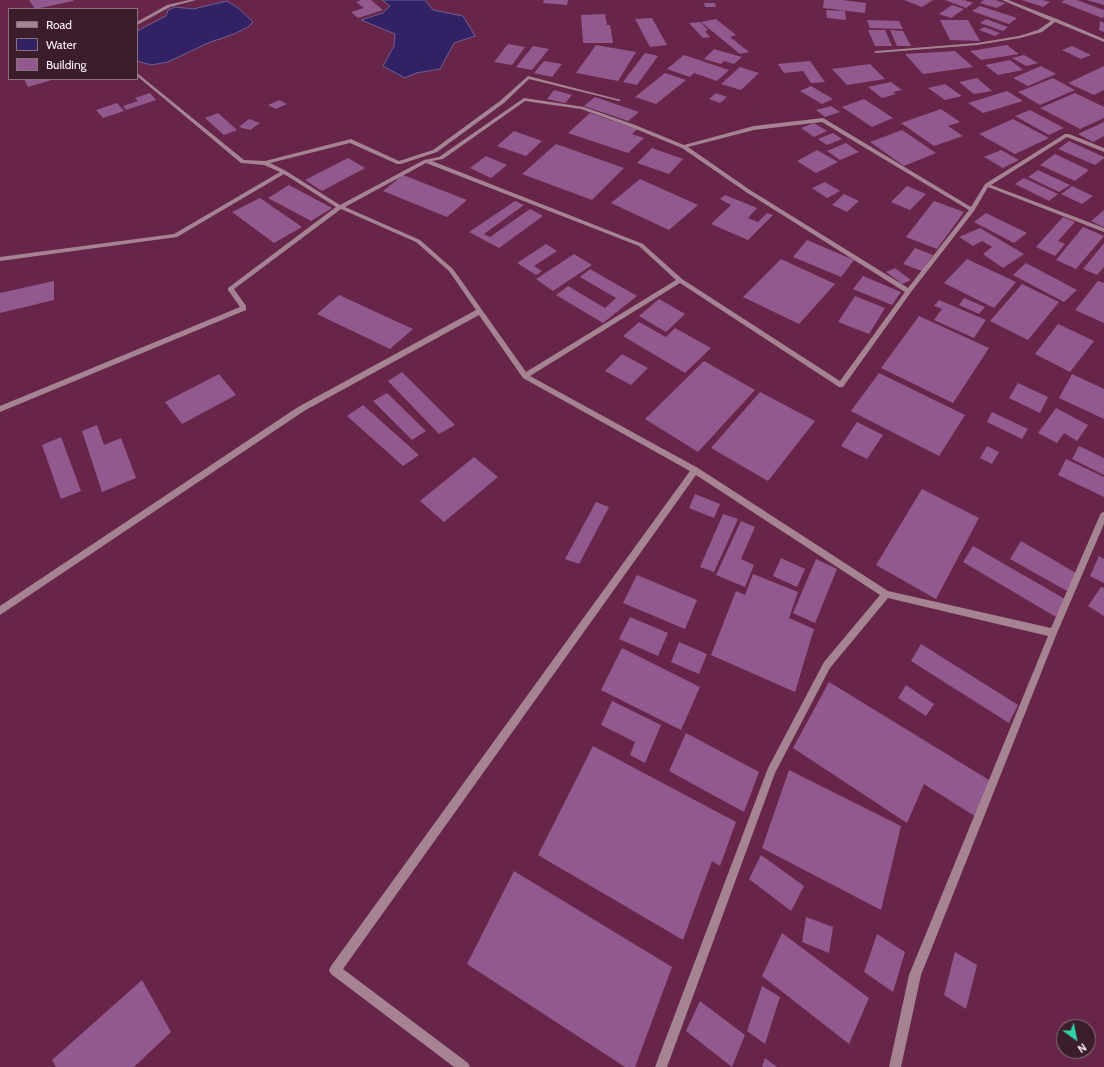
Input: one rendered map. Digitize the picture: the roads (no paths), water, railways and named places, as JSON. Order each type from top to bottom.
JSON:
[{"type":"street","points":[[138,23],[169,6],[194,0]]},
{"type":"street","points":[[1004,0],[1104,41]]},
{"type":"street","points":[[876,52],[978,44],[1020,38],[1040,31],[1055,20]]},
{"type":"street","points":[[138,75],[243,162],[265,163],[351,141],[399,163],[435,151],[502,102],[528,77],[619,100]]},
{"type":"street","points":[[0,409],[244,308],[230,289],[340,207],[426,161],[441,158],[524,98],[582,108],[633,126],[684,147],[748,191],[909,291]]},
{"type":"street","points":[[684,147],[754,128],[823,120],[972,210]]},
{"type":"street","points":[[426,161],[641,245],[680,280],[841,385],[909,291],[972,210],[987,185],[1067,135],[1104,150]]},
{"type":"street","points":[[265,163],[284,172],[340,207],[418,241],[451,270],[525,376],[695,470],[886,594],[1053,633]]},
{"type":"street","points":[[0,259],[175,236],[284,172]]},
{"type":"street","points":[[987,185],[1104,230]]},
{"type":"street","points":[[525,376],[680,280]]},
{"type":"street","points":[[0,611],[301,409],[480,311]]},
{"type":"street","points":[[464,1067],[335,970],[695,470]]},
{"type":"street","points":[[895,1067],[915,975],[1053,633],[1104,515]]},
{"type":"street","points":[[661,1067],[771,771],[827,665],[886,594]]},
{"type":"water","points":[[382,0],[425,0],[433,10],[463,16],[475,36],[454,43],[440,69],[416,73],[405,78],[383,66],[394,46],[395,34],[361,20],[383,13],[390,6]]},
{"type":"water","points":[[227,1],[238,8],[253,22],[248,27],[234,34],[208,43],[168,62],[151,65],[138,61],[138,30],[166,16],[168,10],[175,7],[193,9]]}]
